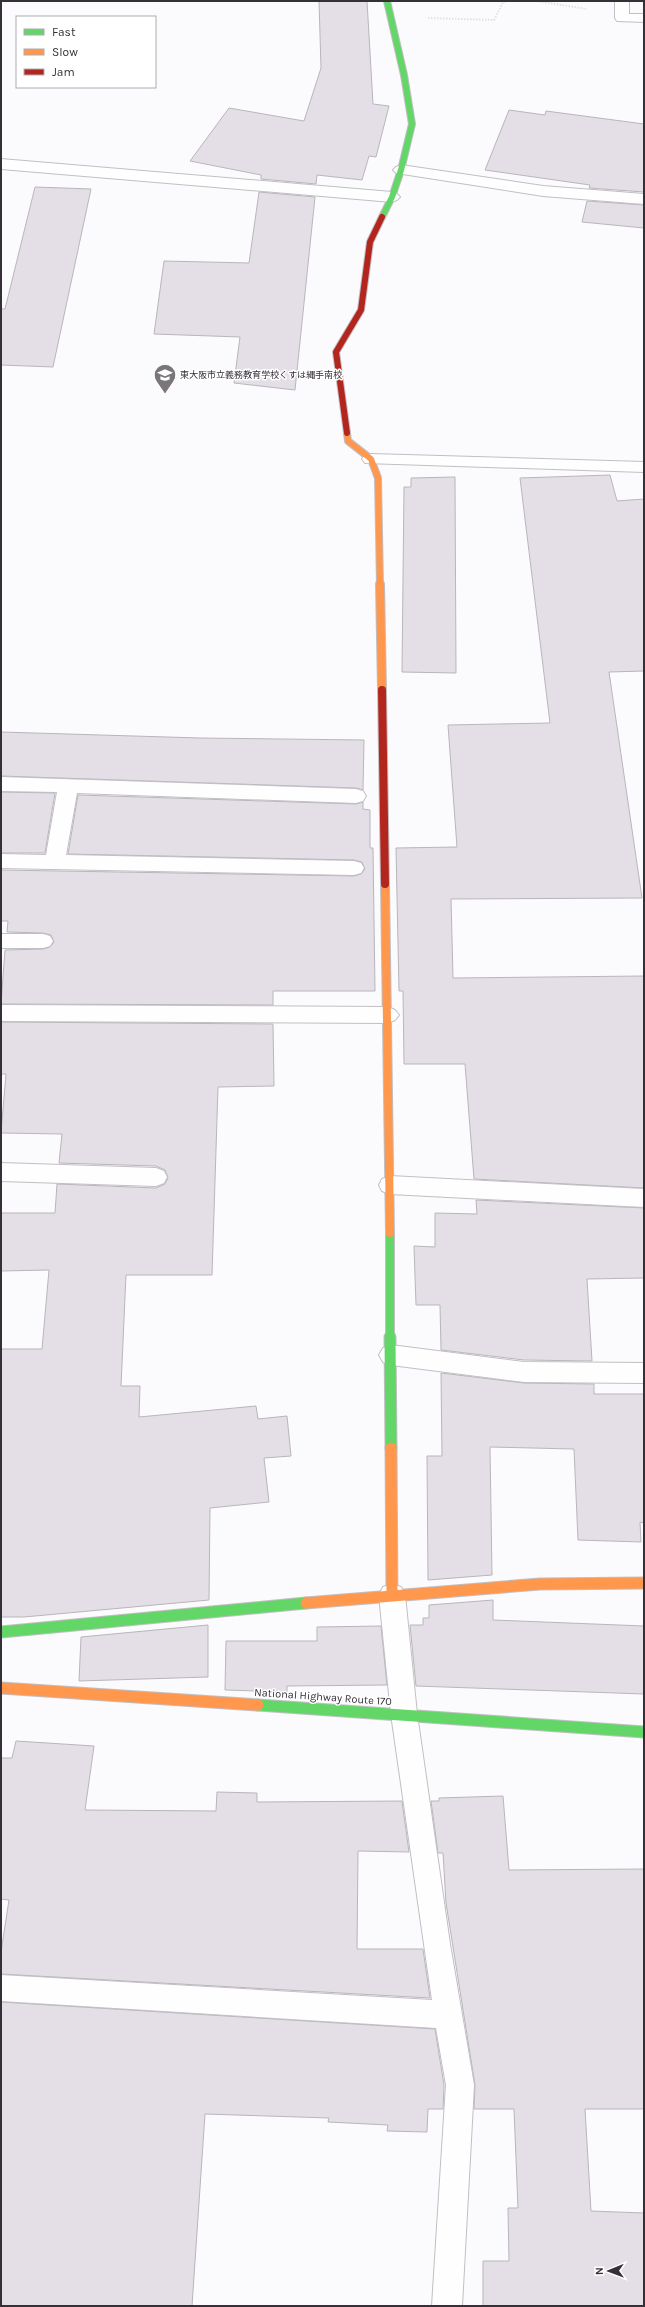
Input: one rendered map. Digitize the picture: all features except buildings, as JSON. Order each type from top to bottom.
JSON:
[{"type":"main road","points":[[386,1],[404,75],[412,124],[401,170],[392,197],[370,242],[361,310],[336,352],[348,441],[371,459],[378,478],[388,1015],[392,1595]]},
{"type":"main road","points":[[1,1632],[392,1595],[540,1584],[644,1583]]},
{"type":"main road","name":"National Highway Route 170","points":[[1,1688],[404,1714],[644,1732]]},
{"type":"street","points":[[622,1],[622,18],[644,18]]},
{"type":"street","points":[[1,164],[392,197]]},
{"type":"street","points":[[401,170],[544,191],[644,199]]},
{"type":"street","points":[[371,459],[644,467]]},
{"type":"street","points":[[1,784],[356,796]]},
{"type":"street","points":[[55,862],[68,786]]},
{"type":"street","points":[[1,861],[354,868]]},
{"type":"street","points":[[1,941],[42,941]]},
{"type":"street","points":[[1,1013],[388,1015]]},
{"type":"street","points":[[1,1172],[156,1178]]},
{"type":"street","points":[[390,1186],[644,1198]]},
{"type":"street","points":[[391,1355],[524,1372],[644,1373]]},
{"type":"street","points":[[392,1595],[404,1714],[436,1944],[460,2085],[447,2306]]},
{"type":"street","points":[[1,1988],[448,2016]]},
{"type":"path","points":[[391,17],[494,20],[503,2],[507,1]]},
{"type":"path","points":[[536,1],[571,5],[622,18]]},
{"type":"traffic: fast","points":[[382,217],[392,197],[401,170],[412,124],[404,75],[387,1]]},
{"type":"traffic: fast","points":[[390,1233],[391,1448]]},
{"type":"traffic: fast","points":[[1,1632],[306,1603]]},
{"type":"traffic: fast","points":[[258,1705],[644,1732]]},
{"type":"traffic: slow","points":[[347,433],[348,441],[371,459],[378,478],[382,690]]},
{"type":"traffic: slow","points":[[385,884],[390,1233]]},
{"type":"traffic: slow","points":[[391,1448],[392,1595]]},
{"type":"traffic: slow","points":[[306,1603],[540,1584],[644,1583]]},
{"type":"traffic: slow","points":[[1,1688],[258,1705]]},
{"type":"traffic: jam","points":[[347,433],[336,352],[361,310],[370,242],[382,217]]},
{"type":"traffic: jam","points":[[382,690],[385,884]]},
{"type":"place","name":"東大阪市立義務教育学校くすは縄手南校","points":[[165,394]]}]
